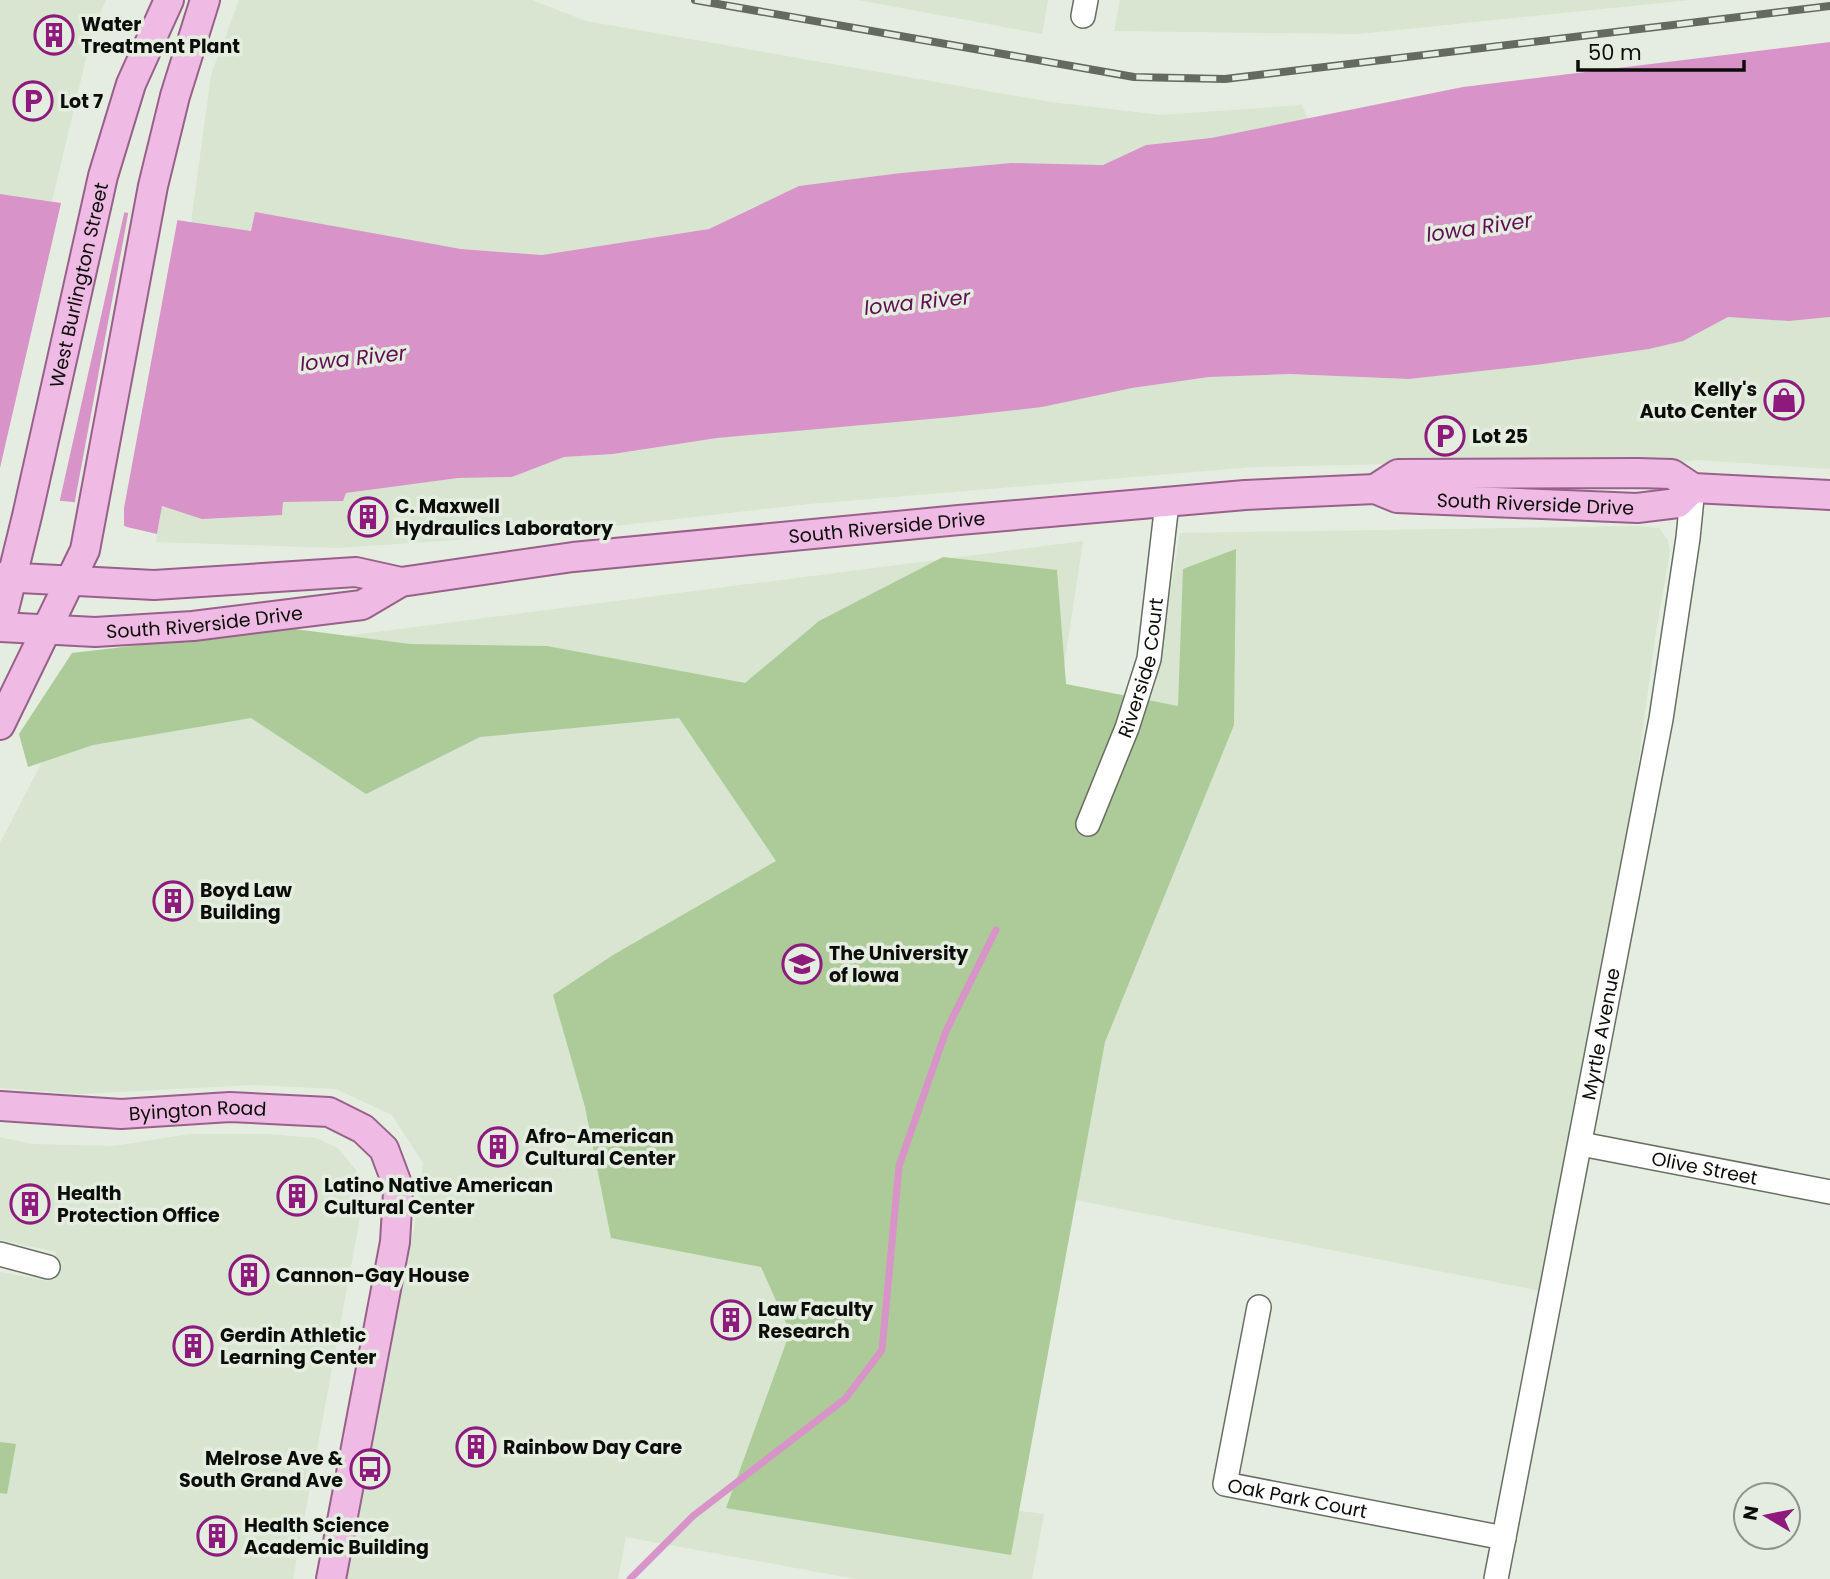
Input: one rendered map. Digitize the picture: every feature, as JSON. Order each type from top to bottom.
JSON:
[{"type":"main road","name":"West Burlington Street","points":[[0,626],[6,577],[27,516],[103,176],[131,84],[169,0]]},
{"type":"main road","points":[[0,725],[72,582],[85,550],[153,186],[164,136],[205,0]]},
{"type":"main road","points":[[1693,488],[1830,495]]},
{"type":"main road","name":"South Riverside Drive","points":[[6,577],[154,585],[356,572],[401,582],[573,557],[1245,495],[1375,489],[1397,498],[1637,508],[1678,503],[1693,488]]},
{"type":"main road","name":"South Riverside Drive","points":[[0,626],[96,632],[193,626],[362,605],[401,582]]},
{"type":"main road","name":"Byington Road","points":[[0,1106],[121,1114],[230,1107],[329,1112],[363,1129],[384,1149],[398,1192],[395,1242],[331,1579]]},
{"type":"street","name":"Myrtle Avenue","points":[[1496,1579],[1661,719],[1693,488]]},
{"type":"street","name":"Riverside Court","points":[[1088,824],[1127,727],[1149,659],[1167,503]]},
{"type":"street","name":"Olive Street","points":[[1581,1144],[1830,1192]]},
{"type":"street","points":[[0,1255],[48,1267]]},
{"type":"street","name":"Oak Park Court","points":[[1259,1307],[1225,1484],[1504,1538]]},
{"type":"shaded area","points":[[0,0],[106,0],[93,29],[52,201],[0,194]]},
{"type":"shaded area","points":[[239,0],[532,0],[586,21],[1051,102],[1161,115],[1302,105],[1308,119],[1211,138],[1146,145],[1103,165],[1011,163],[901,173],[755,206],[709,229],[542,255],[461,249],[255,213],[252,231],[191,223],[211,75]]},
{"type":"shaded area","points":[[858,0],[1048,0],[1042,34]]},
{"type":"shaded area","points":[[1120,0],[1690,0],[1358,34],[1114,31]]},
{"type":"shaded area","points":[[1728,317],[1789,321],[1830,317],[1830,469],[1698,460],[1253,467],[809,504],[545,534],[338,548],[156,542],[162,506],[282,515],[283,502],[343,501],[346,493],[458,478],[512,477],[564,457],[613,454],[717,438],[1209,377],[1289,374],[1409,379],[1649,349],[1683,340]]},
{"type":"shaded area","name":"The University of Iowa","points":[[1639,526],[1659,528],[1668,540],[1670,551],[1655,638],[1629,833],[1541,1291],[1055,1196],[997,1508],[1044,1514],[1032,1579],[856,1579],[626,1537],[618,1579],[347,1579],[414,1228],[423,1163],[392,1115],[336,1089],[253,1085],[79,1094],[0,1088],[0,843],[90,669],[1083,541],[1061,687],[1093,834],[1155,686],[1180,533]]},
{"type":"shaded area","points":[[190,1134],[267,1134],[316,1138],[338,1148],[356,1170],[364,1196],[293,1579],[0,1579],[0,1272],[49,1281],[56,1252],[0,1240],[0,1137],[32,1144],[114,1146]]},
{"type":"green space","points":[[1236,549],[1234,725],[1105,1042],[1011,1555],[726,1508],[790,1332],[761,1267],[611,1238],[585,1107],[553,995],[613,955],[776,861],[679,718],[480,737],[366,794],[251,718],[93,745],[28,767],[19,734],[72,653],[287,628],[410,644],[547,646],[745,683],[819,621],[943,557],[1057,570],[1066,684],[1178,706],[1183,569]]},
{"type":"green space","points":[[0,1442],[16,1444],[7,1494],[0,1493]]},
{"type":"water","name":"Iowa River","points":[[1830,42],[1830,317],[1789,321],[1728,317],[1683,341],[1649,349],[1409,379],[1289,374],[1209,377],[1132,388],[1042,407],[717,438],[613,454],[564,457],[512,477],[458,478],[346,493],[343,501],[283,502],[282,515],[202,519],[162,506],[157,534],[127,527],[73,502],[0,495],[0,194],[251,231],[255,212],[461,249],[542,255],[709,229],[799,186],[1011,163],[1103,165],[1146,145],[1211,138],[1463,87]]},
{"type":"pier","points":[[62,199],[125,209],[59,504],[0,498],[0,468]]},
{"type":"pier","points":[[129,209],[178,217],[124,508],[124,530],[74,506]]},
{"type":"waterway","points":[[630,1579],[693,1516],[845,1399],[882,1350],[899,1166],[946,1031],[996,930]]},
{"type":"railway","points":[[695,0],[1134,77],[1225,79],[1830,6]]},
{"type":"place","name":"Water Treatment Plant","points":[[54,35]]},
{"type":"place","name":"Lot 7","points":[[33,101]]},
{"type":"place","name":"Kelly's Auto Center","points":[[1784,400]]},
{"type":"place","name":"Lot 25","points":[[1445,436]]},
{"type":"place","name":"C. Maxwell Hydraulics Laboratory","points":[[368,517]]},
{"type":"place","name":"Boyd Law Building","points":[[173,901]]},
{"type":"place","name":"The University of Iowa","points":[[802,964]]},
{"type":"place","name":"Afro-American Cultural Center","points":[[498,1147]]},
{"type":"place","name":"Latino Native American Cultural Center","points":[[297,1196]]},
{"type":"place","name":"Health Protection Office","points":[[30,1204]]},
{"type":"place","name":"Cannon-Gay House","points":[[249,1275]]},
{"type":"place","name":"Law Faculty Research","points":[[731,1320]]},
{"type":"place","name":"Gerdin Athletic Learning Center","points":[[193,1346]]},
{"type":"place","name":"Rainbow Day Care","points":[[476,1447]]},
{"type":"place","name":"Melrose Ave & South Grand Ave","points":[[370,1469]]},
{"type":"place","name":"Health Science Academic Building","points":[[217,1536]]}]
